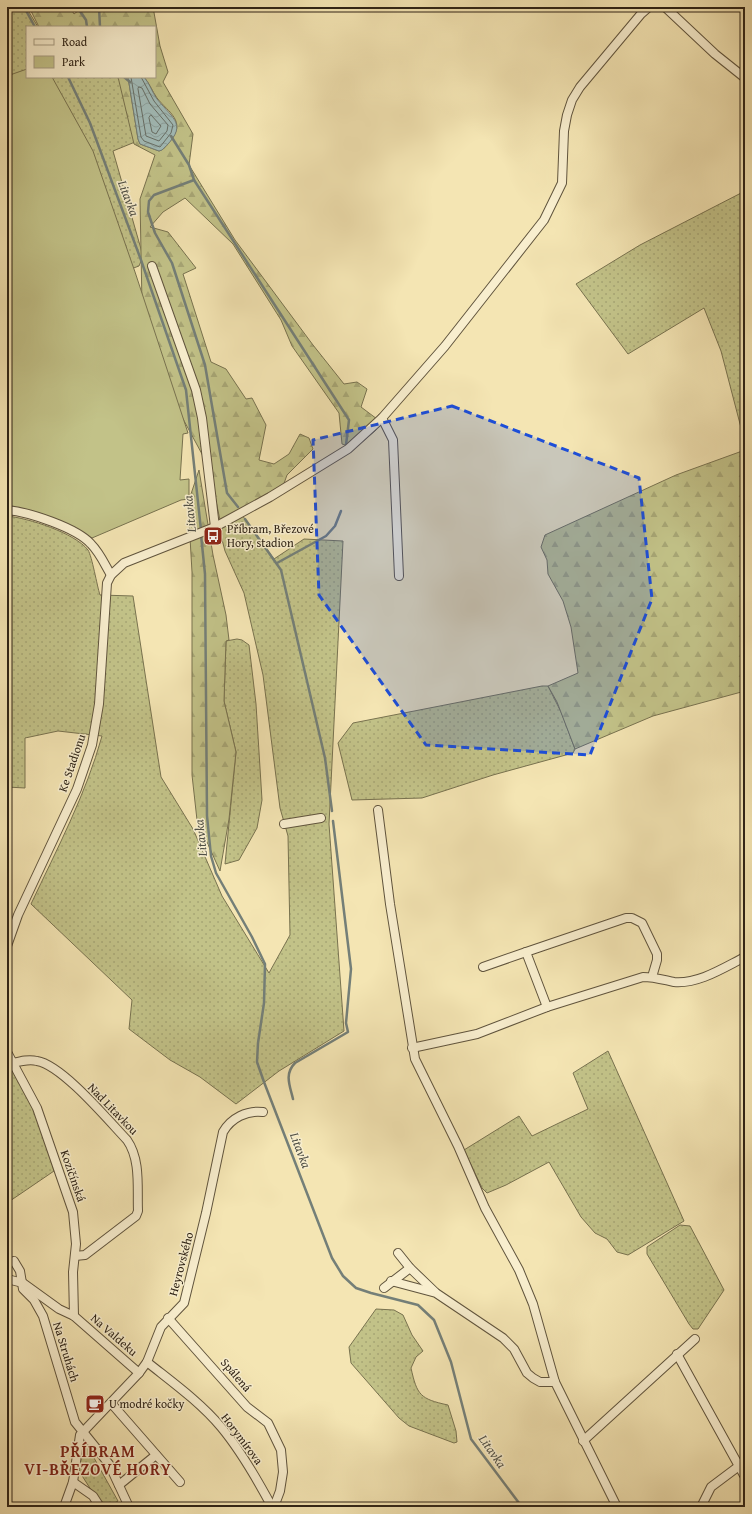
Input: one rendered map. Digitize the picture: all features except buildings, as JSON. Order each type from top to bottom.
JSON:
[{"type":"street","points":[[7,510],[39,516],[82,536],[97,550],[111,575],[124,563],[212,529],[270,497],[348,449],[382,418],[445,346],[544,220],[562,183],[564,131],[572,100],[580,87],[636,20],[650,7]]},
{"type":"street","points":[[664,7],[715,54],[745,78]]},
{"type":"street","points":[[152,266],[196,390],[202,418],[212,529]]},
{"type":"street","points":[[382,418],[393,440],[399,576]]},
{"type":"street","name":"Ke Stadionu","points":[[7,946],[18,914],[77,789],[92,745],[99,704],[107,584],[111,575]]},
{"type":"street","points":[[378,810],[390,904],[412,1048],[420,1070],[458,1146],[485,1208],[519,1270],[533,1304],[555,1382],[617,1507]]},
{"type":"street","points":[[284,824],[321,818]]},
{"type":"street","points":[[483,967],[626,918],[632,918],[642,923],[657,954],[657,960],[652,977]]},
{"type":"street","points":[[526,952],[547,1007]]},
{"type":"street","points":[[412,1048],[477,1034],[547,1007],[643,977],[652,977],[674,982],[696,980],[745,957]]},
{"type":"street","name":"Kozičínská","points":[[7,1052],[37,1108],[67,1195],[75,1227],[75,1256],[73,1272],[74,1316]]},
{"type":"street","name":"Nad Litavkou","points":[[13,1063],[25,1060],[37,1060],[57,1069],[127,1140],[133,1149],[136,1159],[138,1211],[136,1216],[85,1255],[75,1256]]},
{"type":"street","name":"Heyrovského","points":[[64,1507],[73,1482],[78,1440],[83,1430],[139,1373],[147,1362],[161,1327],[184,1303],[206,1213],[223,1132],[226,1125],[238,1116],[263,1112]]},
{"type":"street","points":[[398,1253],[410,1268],[436,1293],[503,1338],[514,1349],[527,1373],[533,1378],[540,1382],[555,1382]]},
{"type":"street","name":"Na Struhách","points":[[14,1261],[20,1271],[23,1289],[34,1300],[43,1316],[75,1422],[109,1464],[129,1507]]},
{"type":"street","points":[[384,1288],[391,1281],[410,1268]]},
{"type":"street","name":"Na Struhách","points":[[7,1279],[22,1283],[59,1309],[74,1316]]},
{"type":"street","points":[[391,1281],[436,1293]]},
{"type":"street","name":"Na Valdeku","points":[[74,1316],[139,1373]]},
{"type":"street","name":"Spálená","points":[[168,1318],[247,1407],[268,1423],[281,1450],[283,1472],[280,1491],[273,1507]]},
{"type":"street","points":[[583,1441],[694,1339]]},
{"type":"street","points":[[677,1354],[745,1477]]},
{"type":"street","name":"Horymírova","points":[[147,1362],[199,1405],[220,1425],[242,1456],[273,1507]]},
{"type":"street","points":[[110,1404],[180,1482]]},
{"type":"street","points":[[119,1485],[156,1455]]},
{"type":"street","points":[[701,1507],[711,1487],[739,1466]]},
{"type":"street","points":[[73,1482],[93,1496],[100,1507]]},
{"type":"highlighted area","points":[[452,406],[639,478],[652,599],[590,755],[426,745],[319,595],[313,440]]},
{"type":"green space","points":[[11,7],[26,7],[37,26],[26,26],[26,78],[121,78],[135,142],[113,151],[143,256],[139,266],[128,270],[7,195],[7,35],[10,33]]},
{"type":"green space","points":[[29,7],[70,7],[74,14],[83,7],[153,7],[160,46],[168,72],[163,82],[193,134],[189,165],[235,240],[313,345],[344,384],[357,382],[367,389],[361,407],[377,419],[376,430],[355,448],[342,444],[339,413],[292,346],[281,320],[233,244],[185,198],[163,212],[150,227],[168,232],[196,268],[183,274],[211,362],[226,369],[246,399],[252,398],[266,425],[259,460],[274,464],[289,454],[300,434],[309,438],[313,449],[287,475],[282,489],[221,525],[209,467],[169,393],[142,305],[140,199],[155,155],[134,144],[118,78],[128,78],[140,144],[159,151],[163,149],[171,140],[177,128],[176,122],[171,113],[157,98],[145,78],[156,78],[156,26],[38,26]]},
{"type":"green space","points":[[26,69],[26,78],[53,78],[93,151],[188,433],[183,434],[180,480],[189,479],[189,499],[181,500],[92,538],[31,511],[7,506],[7,76]]},
{"type":"green space","points":[[745,191],[745,443],[721,351],[704,308],[628,354],[576,284],[640,245]]},
{"type":"green space","points":[[745,450],[745,691],[653,716],[575,749],[557,702],[548,686],[578,673],[571,627],[563,601],[548,574],[547,560],[541,547],[545,535],[676,475]]},
{"type":"green space","points":[[199,470],[213,555],[226,615],[229,640],[226,641],[224,701],[236,752],[229,819],[220,871],[197,820],[192,775],[192,572],[188,503]]},
{"type":"green space","points":[[242,515],[274,559],[304,539],[343,541],[329,824],[344,1031],[279,1071],[236,1104],[200,1077],[170,1060],[129,1029],[132,1000],[31,904],[61,842],[88,779],[102,736],[58,731],[25,738],[25,788],[7,787],[7,516],[16,517],[50,527],[62,532],[82,544],[88,550],[91,558],[100,595],[133,596],[161,777],[193,829],[222,896],[269,973],[290,935],[288,836],[280,808],[263,675],[244,593],[225,551],[219,528]]},
{"type":"green space","points":[[237,639],[242,640],[249,645],[256,704],[262,800],[257,828],[239,860],[225,864],[236,752],[224,701],[226,641]]},
{"type":"green space","points":[[548,686],[562,714],[575,749],[573,753],[493,775],[422,798],[352,800],[338,743],[353,723]]},
{"type":"green space","points":[[608,1051],[684,1221],[628,1255],[617,1252],[607,1239],[595,1233],[581,1217],[549,1162],[506,1185],[487,1193],[482,1188],[464,1150],[519,1116],[532,1136],[588,1109],[573,1073]]},
{"type":"green space","points":[[7,1053],[37,1109],[54,1171],[7,1203]]},
{"type":"green space","points":[[680,1225],[690,1226],[724,1290],[698,1329],[693,1329],[689,1324],[647,1254],[647,1247]]},
{"type":"green space","points":[[376,1309],[394,1310],[403,1315],[412,1335],[423,1351],[416,1357],[411,1368],[415,1384],[421,1394],[426,1398],[448,1405],[456,1431],[457,1442],[454,1443],[409,1426],[399,1418],[351,1363],[349,1347]]},
{"type":"green space","points":[[84,1440],[118,1501],[107,1507],[102,1507],[79,1471]]},
{"type":"water","points":[[128,78],[145,78],[157,99],[173,118],[177,128],[170,141],[162,150],[159,151],[140,144]]},
{"type":"waterway","name":"Litavka","points":[[24,7],[34,26]]},
{"type":"waterway","points":[[77,7],[86,20],[87,26]]},
{"type":"waterway","points":[[99,7],[100,26]]},
{"type":"waterway","name":"Litavka","points":[[68,78],[90,123],[141,260],[186,390],[201,530]]},
{"type":"waterway","points":[[125,78],[130,82]]},
{"type":"waterway","points":[[171,136],[189,165],[194,180],[154,195],[149,201],[148,212],[155,233],[172,263],[205,365],[227,493],[238,507]]},
{"type":"waterway","points":[[194,180],[349,420],[346,445]]},
{"type":"waterway","points":[[277,563],[326,536],[335,526],[341,511]]},
{"type":"waterway","points":[[245,519],[281,570],[325,758],[332,811]]},
{"type":"waterway","name":"Litavka","points":[[201,535],[205,574],[207,816],[211,856],[216,873],[252,937],[265,964],[264,1003],[258,1043],[257,1062],[332,1258],[343,1276],[356,1288],[418,1305],[434,1320],[451,1362],[471,1439],[522,1507]]},
{"type":"waterway","points":[[293,1099],[289,1085],[289,1076],[295,1063],[348,1032],[346,1023],[351,969],[333,821]]},
{"type":"place","name":"Příbram, Březové Hory, stadion","points":[[213,536]]},
{"type":"place","name":"U modré kočky","points":[[95,1404]]},
{"type":"district","name":"PŘÍBRAM VI-BŘEZOVÉ HORY","points":[[98,1460]]}]
